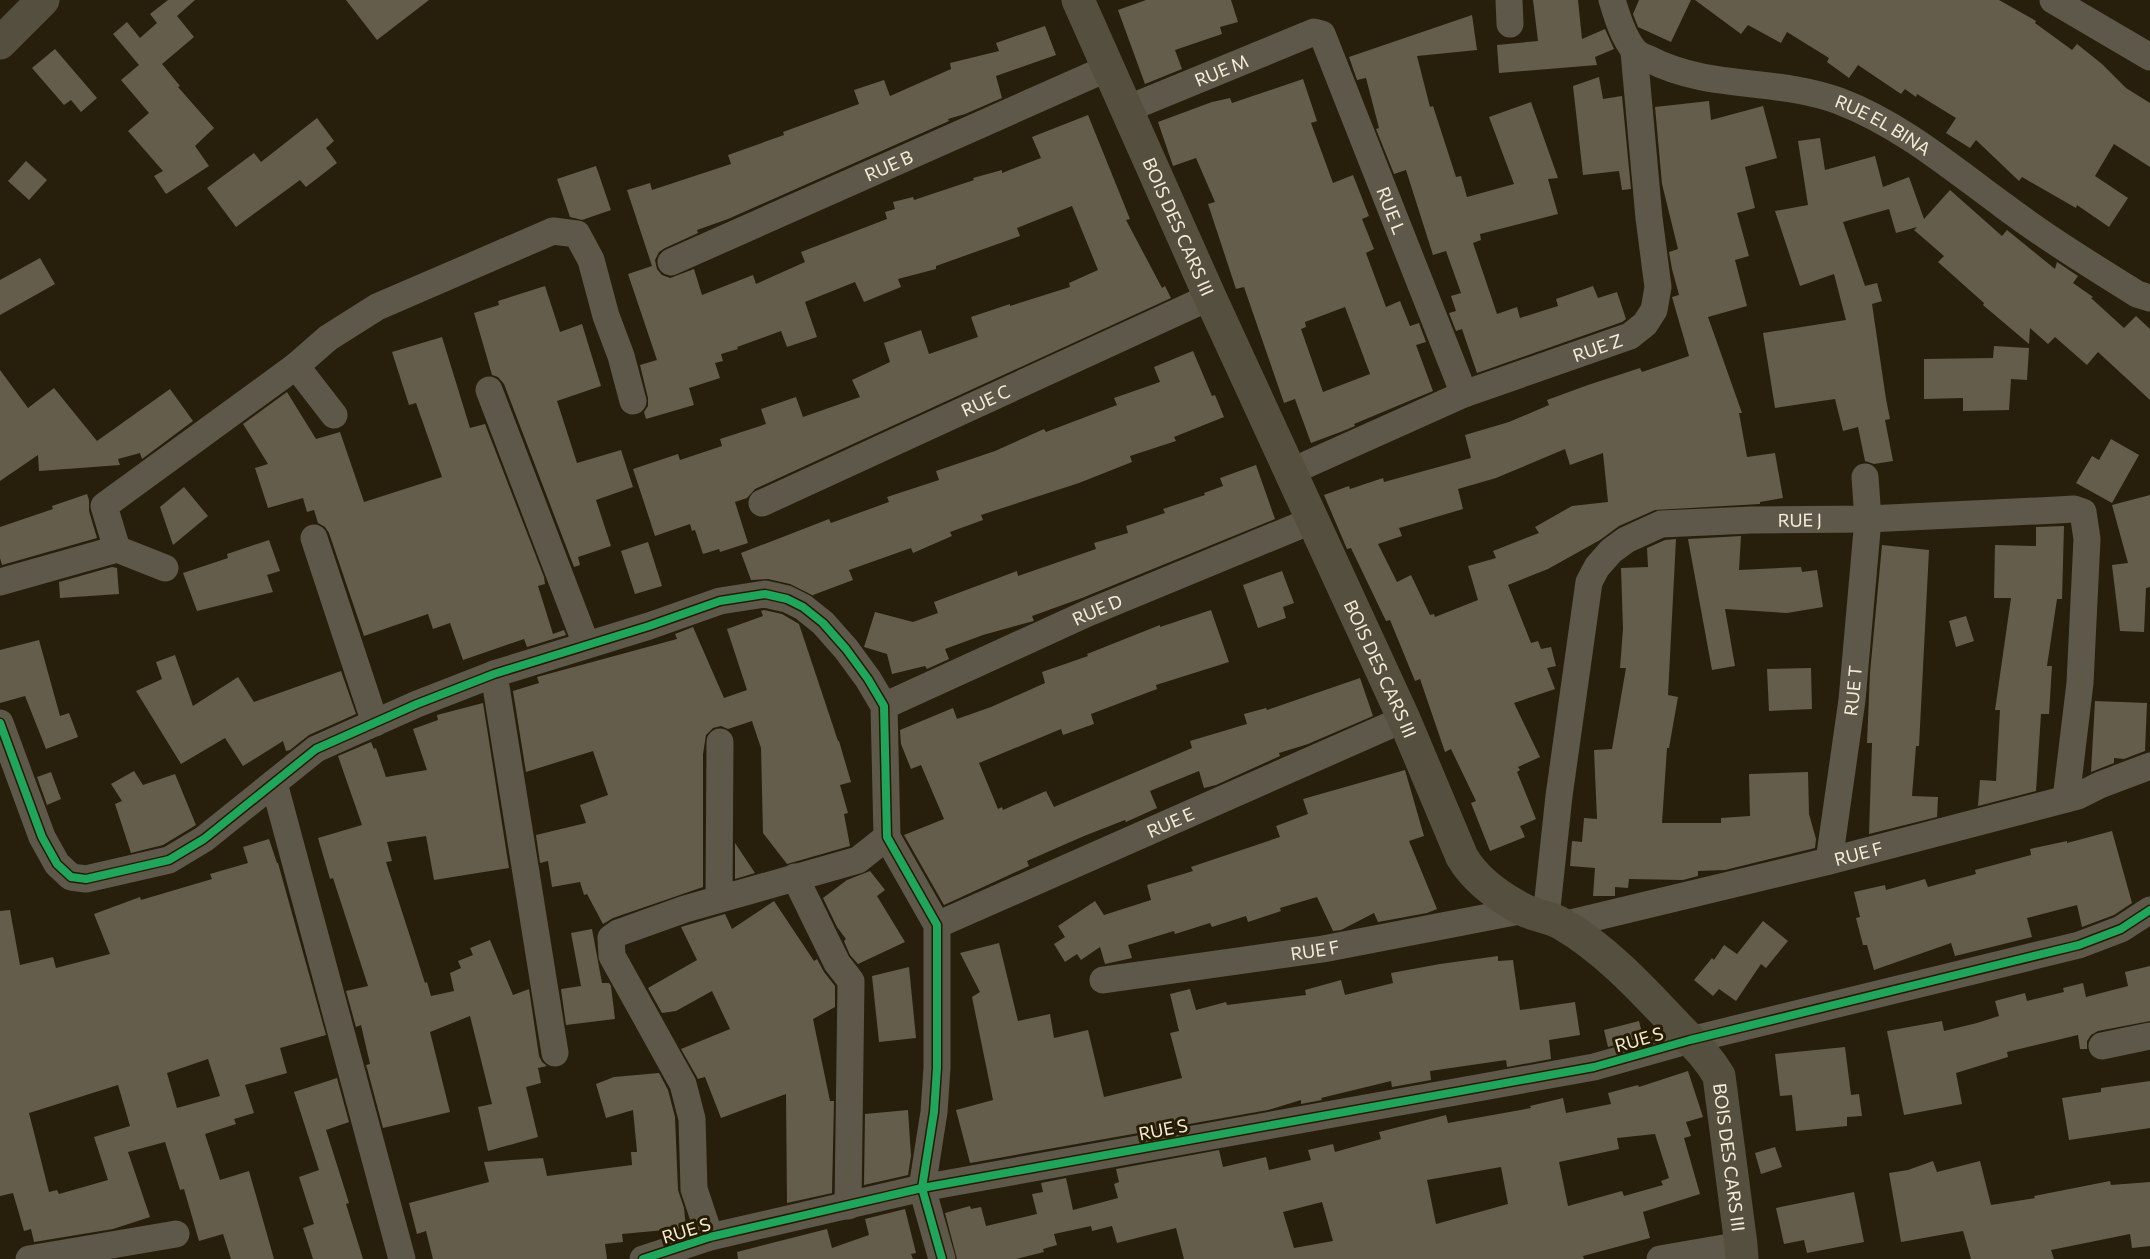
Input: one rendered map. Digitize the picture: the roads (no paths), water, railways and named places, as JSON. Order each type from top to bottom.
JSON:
[{"type":"street","points":[[0,43],[43,0]]},
{"type":"street","name":"BOIS DES CARS III","points":[[1078,0],[1210,297],[1404,719],[1462,857],[1471,871],[1487,887],[1594,946],[1705,1054],[1719,1076],[1741,1252]]},
{"type":"street","points":[[1612,0],[1617,17],[1634,52]]},
{"type":"street","points":[[2054,0],[2150,57]]},
{"type":"street","name":"RUE M","points":[[1127,109],[1314,32]]},
{"type":"street","name":"RUE L","points":[[1314,32],[1322,34],[1326,42],[1365,148],[1464,394]]},
{"type":"street","name":"RUE EL BINA","points":[[1634,52],[1665,68],[1698,77],[1809,92],[1839,101],[1870,115],[1907,136],[2034,228],[2137,294],[2150,298]]},
{"type":"street","name":"RUE Z","points":[[1290,472],[1464,394],[1630,336],[1644,324],[1654,310],[1658,287],[1649,218],[1634,52]]},
{"type":"street","name":"RUE B","points":[[671,262],[1108,68]]},
{"type":"street","points":[[117,549],[104,506],[296,366],[328,338],[377,307],[553,231],[577,234],[591,260],[633,401]]},
{"type":"street","name":"RUE C","points":[[762,503],[1210,297]]},
{"type":"street","points":[[296,366],[334,415]]},
{"type":"street","points":[[489,390],[586,644]]},
{"type":"street","name":"RUE T","points":[[1829,861],[1852,700],[1868,519],[1865,477]]},
{"type":"street","name":"RUE J","points":[[1544,917],[1589,582],[1597,567],[1611,551],[1626,540],[1661,524],[1751,520],[1868,519],[2074,509],[2083,512],[2087,539],[2080,682],[2066,798]]},
{"type":"street","name":"RUE D","points":[[884,706],[1088,613],[1313,519]]},
{"type":"street","points":[[314,538],[375,723]]},
{"type":"street","points":[[0,582],[117,549],[165,568]]},
{"type":"street","points":[[0,723],[42,837],[57,864],[71,877],[86,879],[169,860],[204,839],[316,749],[417,704],[494,674],[649,626],[720,601],[765,594],[787,599],[803,607],[822,623],[846,649],[868,678],[884,706],[887,837],[937,926],[937,1068],[934,1112],[922,1188],[942,1259]]},
{"type":"street","points":[[494,674],[555,1053]]},
{"type":"street","name":"RUE E","points":[[937,926],[1404,719]]},
{"type":"street","points":[[719,899],[720,742]]},
{"type":"street","name":"RUE F","points":[[1103,980],[1544,917],[1829,861],[2078,796],[2150,766]]},
{"type":"street","points":[[274,783],[402,1259]]},
{"type":"street","points":[[710,1237],[694,1189],[692,1119],[683,1084],[612,956],[611,938],[618,933],[685,909],[858,860],[887,837]]},
{"type":"street","points":[[795,877],[837,963],[850,981],[848,1206]]},
{"type":"street","name":"RUE S","points":[[643,1259],[710,1237],[922,1188],[1594,1067],[1690,1040],[2079,945],[2121,928],[2150,910]]},
{"type":"street","points":[[2102,1046],[2150,1036]]},
{"type":"street","points":[[29,1259],[176,1234]]},
{"type":"street","points":[[1660,1259],[1741,1252]]}]
